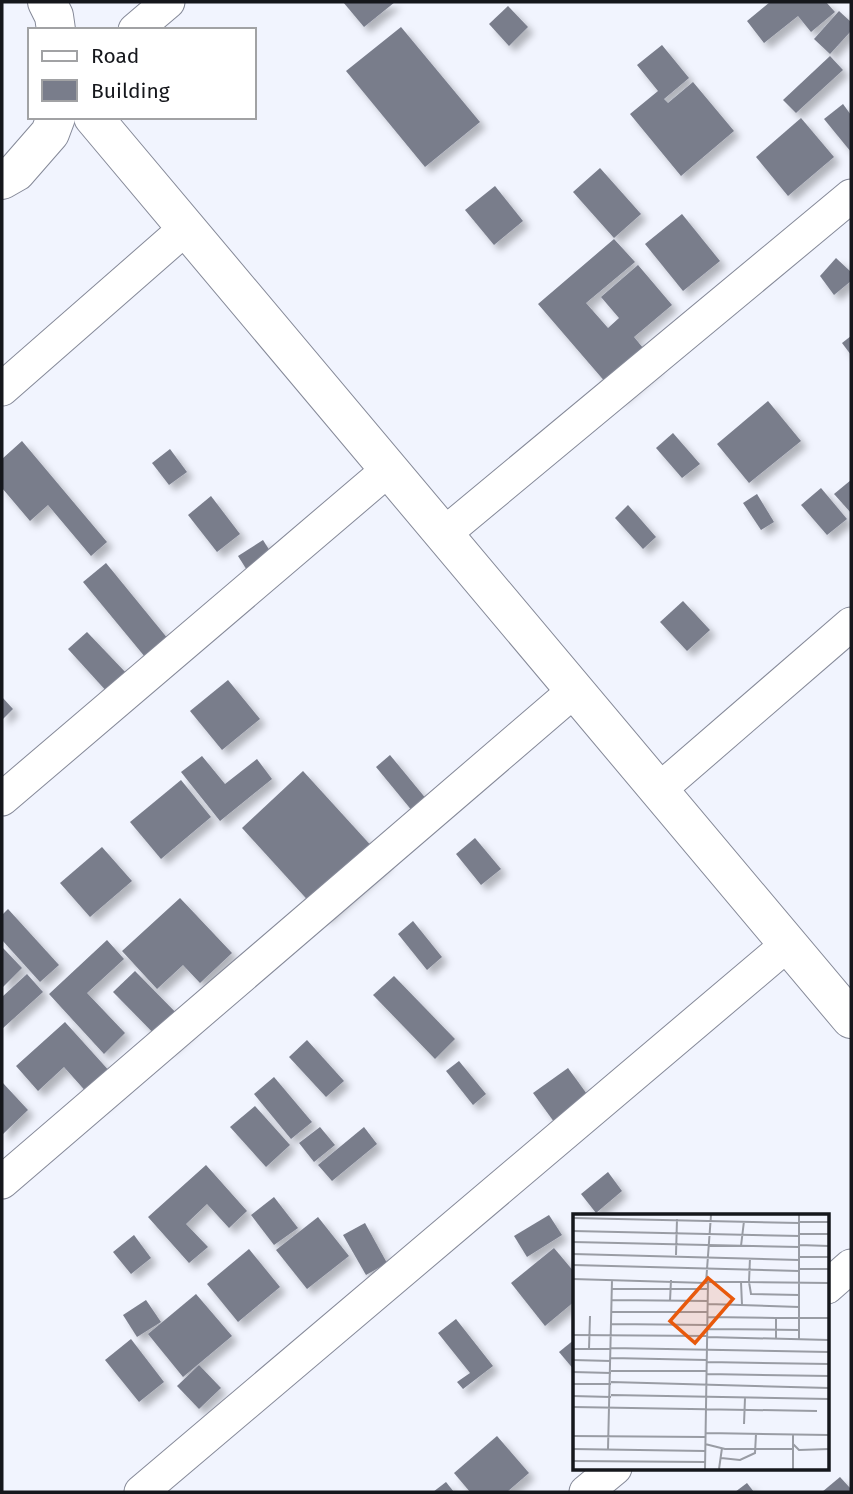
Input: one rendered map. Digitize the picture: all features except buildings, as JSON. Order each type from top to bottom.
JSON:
[{"type":"street","points":[[47,2],[54,16],[56,28]]},
{"type":"street","points":[[137,28],[168,2]]},
{"type":"street","points":[[2,180],[16,172],[50,133],[55,119]]},
{"type":"street","points":[[95,119],[788,944],[849,1011]]},
{"type":"street","points":[[443,534],[851,196]]},
{"type":"street","points":[[2,389],[186,228]]},
{"type":"street","points":[[2,799],[389,469]]},
{"type":"street","points":[[659,790],[851,624]]},
{"type":"street","points":[[2,1182],[575,690]]},
{"type":"street","points":[[141,1492],[788,944]]},
{"type":"street","points":[[828,1286],[851,1266]]},
{"type":"street","points":[[586,1492],[613,1470]]}]
